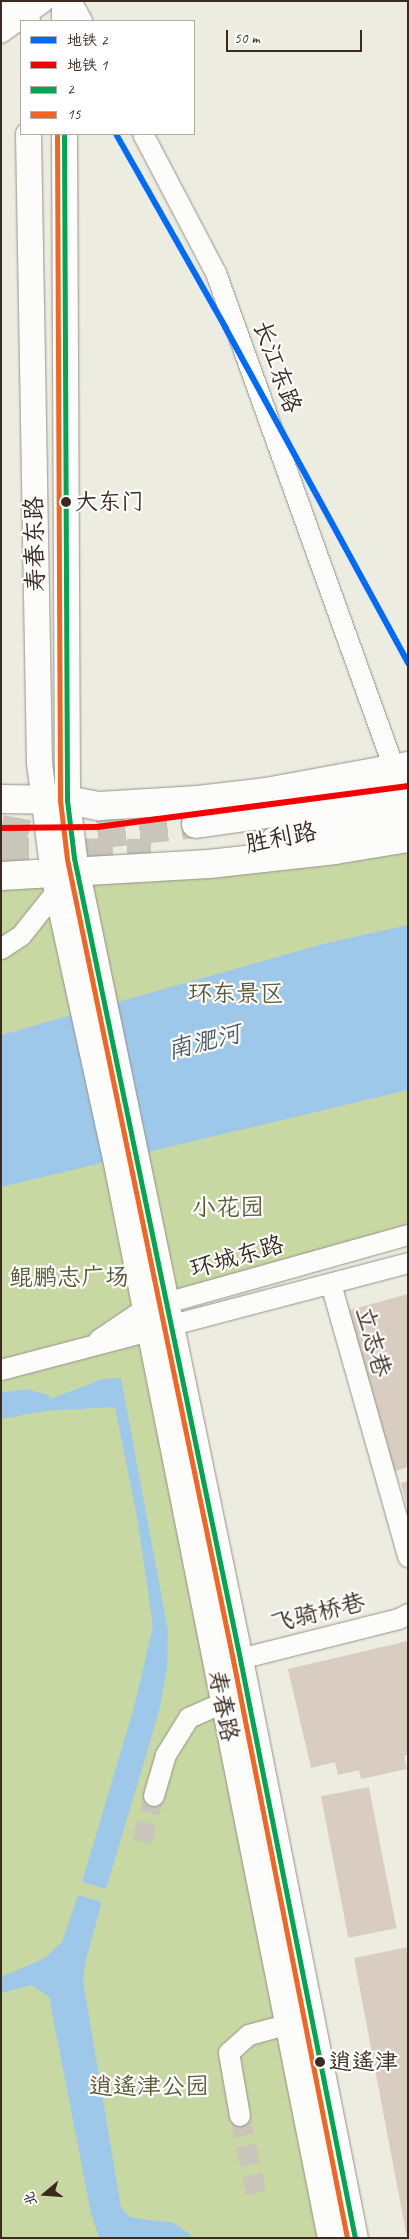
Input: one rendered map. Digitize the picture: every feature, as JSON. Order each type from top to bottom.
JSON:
[{"type":"highway","points":[[1,799],[55,799],[99,806],[198,800],[266,792],[401,767]]},
{"type":"highway","name":"胜利路","points":[[196,824],[408,794]]},
{"type":"highway","name":"胜利路","points":[[151,853],[218,849],[289,838],[408,810]]},
{"type":"highway","points":[[1,876],[62,879],[335,850],[408,838]]},
{"type":"main road","points":[[64,1],[64,20]]},
{"type":"main road","name":"寿春东路","points":[[28,135],[39,762],[55,799]]},
{"type":"main road","name":"寿春东路","points":[[64,135],[55,799],[62,879],[81,951],[128,1171]]},
{"type":"main road","name":"寿春路","points":[[128,1171],[155,1306],[240,1659],[355,2238]]},
{"type":"main road","name":"寿春路","points":[[161,1330],[222,1703],[330,2238]]},
{"type":"street","points":[[71,1],[81,20]]},
{"type":"street","points":[[1,13],[27,8]]},
{"type":"street","points":[[1,33],[27,8]]},
{"type":"street","name":"长江东路","points":[[144,135],[216,273],[401,767]]},
{"type":"street","points":[[1,949],[21,936],[62,879]]},
{"type":"street","name":"环城东路","points":[[89,1347],[155,1306],[408,1235]]},
{"type":"street","name":"环城东路","points":[[1,1370],[161,1330],[408,1263]]},
{"type":"street","name":"立志巷","points":[[331,1284],[408,1557]]},
{"type":"street","name":"飞骑桥巷","points":[[240,1659],[400,1619],[408,1614]]},
{"type":"street","points":[[154,1796],[166,1754],[188,1718],[222,1703]]},
{"type":"street","points":[[240,2116],[229,2053],[248,2035],[287,2025]]},
{"type":"green space","name":"环东景区","points":[[408,838],[408,1235],[166,1303],[77,871]]},
{"type":"green space","name":"逍遥津公园","points":[[53,874],[150,1333],[330,2238],[1,2238],[1,876]]},
{"type":"water","name":"南淝河","points":[[408,925],[408,1090],[1,1187],[1,1035],[323,944]]},
{"type":"water","points":[[121,1378],[168,1631],[167,1669],[158,1715],[106,1889],[82,1882],[134,1707],[153,1626],[137,1517],[115,1407],[45,1411],[1,1419],[1,1393],[26,1389],[49,1395],[50,1399],[103,1379]]},
{"type":"water","points":[[78,1895],[102,1902],[85,1963],[83,1980],[121,2207],[128,2216],[145,2220],[172,2222],[190,2234],[191,2238],[99,2238],[91,2213],[49,1997],[31,1985],[1,1993],[1,1977],[45,1958],[62,1942]]},
{"type":"building","points":[[408,1294],[408,1467],[393,1472],[346,1311]]},
{"type":"building","points":[[408,1481],[408,1506],[407,1506],[401,1483]]},
{"type":"building","points":[[408,1641],[408,1755],[404,1756],[407,1769],[361,1779],[359,1770],[338,1775],[335,1762],[311,1768],[288,1669]]},
{"type":"building","points":[[369,1787],[396,1928],[348,1938],[321,1796]]},
{"type":"building","points":[[408,1947],[408,2238],[407,2238],[354,1958]]},
{"type":"tunnel","points":[[1,829],[56,839],[196,824]]},
{"type":"tunnel","points":[[1,852],[151,853]]},
{"type":"tunnel","points":[[142,1842],[154,1796]]},
{"type":"tunnel","points":[[240,2116],[256,2193]]},
{"type":"metro line","name":"2","points":[[117,135],[225,327],[408,663]]},
{"type":"metro line","name":"1","points":[[1,828],[97,827],[408,786]]},
{"type":"transit line","name":"15","points":[[57,135],[60,800],[67,859],[233,1660],[347,2238]]},
{"type":"transit line","name":"2","points":[[64,135],[67,800],[74,858],[240,1659],[355,2238]]},
{"type":"place","name":"大东门","points":[[66,502]]},
{"type":"place","name":"逍遥津","points":[[320,2062]]},
{"type":"park label","name":"小花园","points":[[228,1208]]},
{"type":"park label","name":"鲲鹏志广场","points":[[69,1278]]}]
